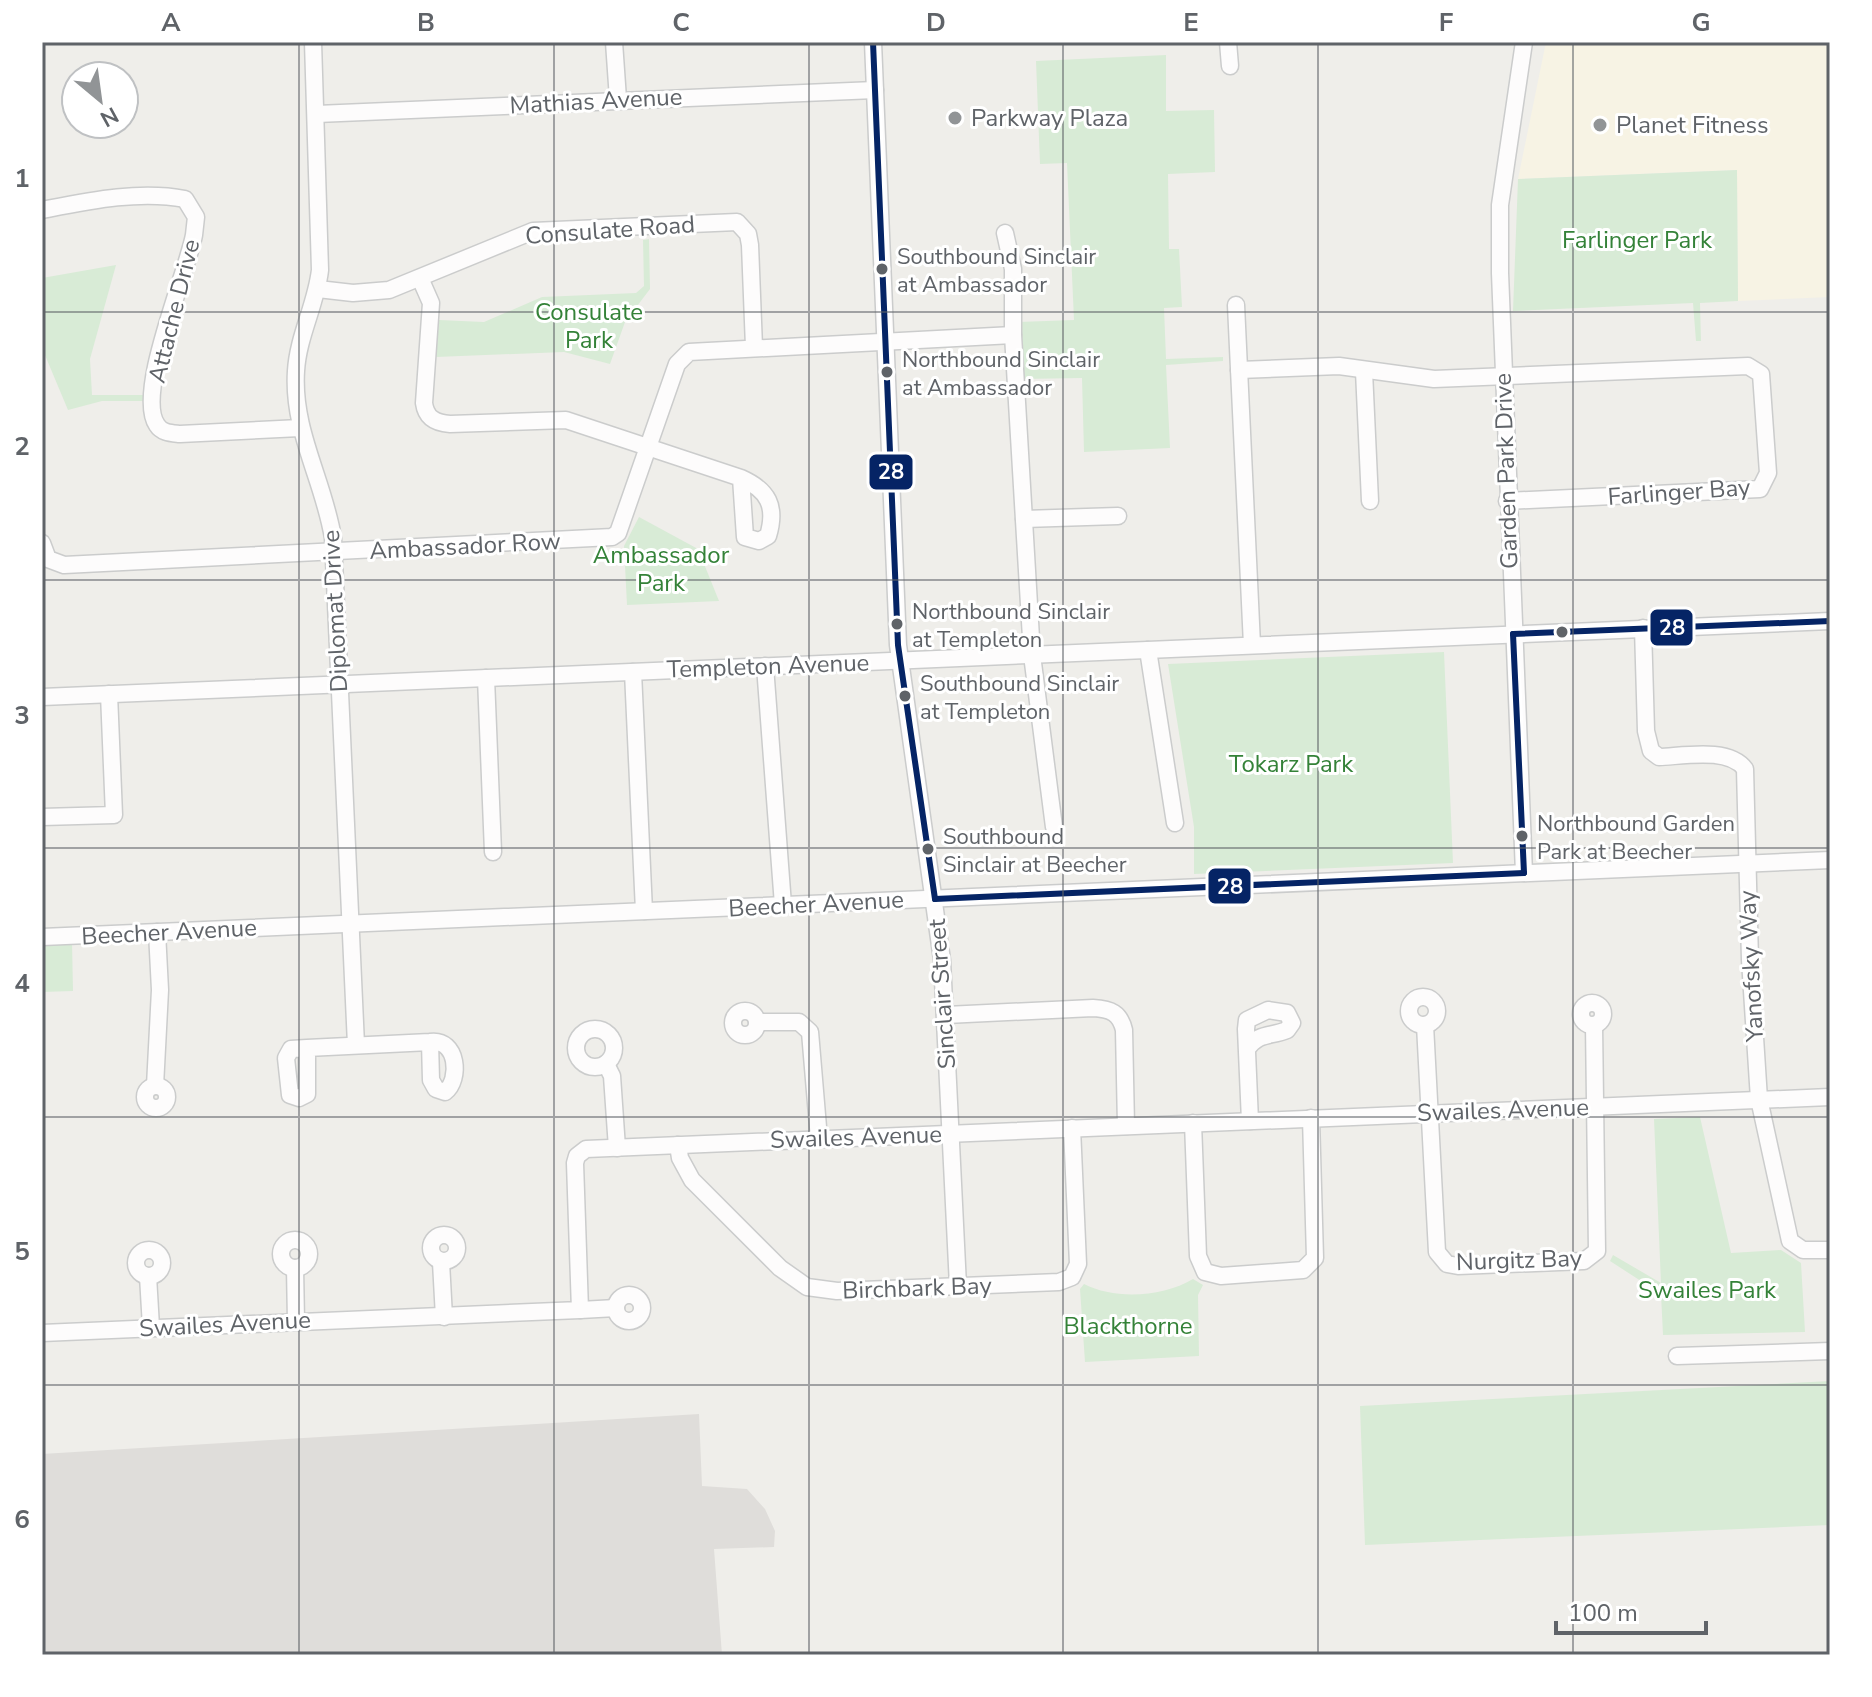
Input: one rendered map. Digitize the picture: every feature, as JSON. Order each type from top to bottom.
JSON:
[{"type":"street","name":"Diplomat Drive","points":[[313,42],[317,114],[318,289],[296,370],[300,428],[329,509],[335,553],[338,684],[356,1045]]},
{"type":"street","points":[[614,42],[618,99]]},
{"type":"street","name":"Sinclair Street","points":[[873,42],[900,660],[935,899],[946,1015],[958,1286]]},
{"type":"street","points":[[1228,42],[1230,66]]},
{"type":"street","name":"Garden Park Drive","points":[[1524,42],[1500,205],[1502,376],[1524,873]]},
{"type":"street","name":"Garden Park Drive","points":[[1522,69],[1536,42]]},
{"type":"street","name":"Mathias Avenue","points":[[317,114],[875,90]]},
{"type":"street","name":"Attache Drive","points":[[42,210],[92,200],[167,196],[185,199],[196,217],[194,235],[159,352],[153,402],[157,425],[163,431],[180,434],[300,428]]},
{"type":"street","name":"Consulate Road","points":[[318,289],[374,293],[420,278],[533,231],[737,222],[748,234],[750,245],[754,347]]},
{"type":"street","points":[[1005,233],[1013,269],[1013,335],[1032,655],[1054,827]]},
{"type":"street","points":[[420,278],[431,303],[424,403],[426,414],[433,420],[450,424],[566,420],[741,478]]},
{"type":"street","points":[[1236,305],[1252,645]]},
{"type":"street","name":"Ambassador Row","points":[[42,543],[48,559],[64,565],[612,537],[620,528],[646,447],[683,356],[696,351],[754,347],[1013,335]]},
{"type":"street","points":[[1239,370],[1339,366],[1434,379],[1502,376]]},
{"type":"street","name":"Farlinger Bay","points":[[1502,376],[1748,366],[1761,374],[1765,397],[1768,473],[1760,489],[1507,501]]},
{"type":"street","points":[[1364,371],[1370,501]]},
{"type":"street","points":[[1024,519],[1118,516]]},
{"type":"street","name":"Templeton Avenue","points":[[42,697],[1830,621]]},
{"type":"street","name":"Yanofsky Way","points":[[1643,628],[1647,742],[1651,751],[1659,757],[1728,757],[1739,761],[1745,769],[1759,1099],[1790,1241],[1803,1250],[1830,1250]]},
{"type":"street","points":[[1148,650],[1175,823]]},
{"type":"street","points":[[765,666],[783,905]]},
{"type":"street","points":[[633,672],[644,911]]},
{"type":"street","points":[[486,678],[493,852]]},
{"type":"street","points":[[42,817],[114,815],[109,694]]},
{"type":"street","name":"Beecher Avenue","points":[[42,937],[1830,860]]},
{"type":"street","points":[[155,1086],[160,990],[157,932]]},
{"type":"street","points":[[946,1015],[1093,1008],[1114,1011],[1124,1030],[1126,1126]]},
{"type":"street","points":[[757,1022],[799,1022],[810,1032],[819,1139]]},
{"type":"street","points":[[1425,1025],[1430,1113]]},
{"type":"street","points":[[1594,1025],[1595,1106]]},
{"type":"street","points":[[307,1048],[430,1042]]},
{"type":"street","points":[[1247,1049],[1250,1121]]},
{"type":"street","points":[[606,1064],[612,1076],[617,1148]]},
{"type":"street","name":"Swailes Avenue","points":[[42,1333],[580,1310],[577,1156],[586,1149],[1830,1097]]},
{"type":"street","name":"Nurgitz Bay","points":[[1430,1113],[1437,1252],[1447,1264],[1474,1266],[1584,1261],[1597,1251],[1595,1106]]},
{"type":"street","points":[[1193,1123],[1198,1256],[1205,1272],[1221,1276],[1295,1272],[1307,1268],[1315,1258],[1311,1118]]},
{"type":"street","name":"Birchbark Bay","points":[[678,1145],[680,1158],[692,1180],[797,1283],[824,1291],[1059,1282],[1072,1277],[1078,1264],[1072,1128]]},
{"type":"street","points":[[441,1262],[444,1317]]},
{"type":"street","points":[[295,1268],[296,1321]]},
{"type":"street","points":[[148,1276],[151,1327]]},
{"type":"street","points":[[580,1310],[616,1308]]},
{"type":"street","points":[[1677,1356],[1830,1351]]},
{"type":"shaded area","points":[[1546,42],[1830,42],[1830,297],[1738,301],[1737,170],[1518,179]]},
{"type":"shaded area","points":[[699,1414],[702,1486],[747,1489],[765,1509],[775,1531],[774,1547],[714,1549],[722,1655],[42,1655],[42,1454]]},
{"type":"green space","points":[[1166,55],[1166,111],[1214,110],[1215,172],[1168,174],[1169,249],[1179,249],[1182,307],[1164,308],[1166,359],[1223,357],[1223,361],[1166,365],[1170,448],[1084,452],[1082,378],[1021,379],[1018,322],[1074,320],[1067,163],[1040,164],[1036,61]]},
{"type":"green space","name":"Farlinger Park","points":[[1737,170],[1738,301],[1700,303],[1701,341],[1696,341],[1693,303],[1513,311],[1518,179]]},
{"type":"green space","name":"Consulate Park","points":[[649,239],[650,289],[625,322],[610,364],[564,352],[436,357],[439,320],[484,322],[542,297],[636,293],[644,286],[643,240]]},
{"type":"green space","points":[[116,265],[90,359],[92,395],[149,395],[147,401],[102,401],[68,410],[42,348],[42,278]]},
{"type":"green space","name":"Ambassador Park","points":[[639,517],[698,549],[719,601],[627,605],[624,546]]},
{"type":"green space","name":"Tokarz Park","points":[[1444,652],[1453,863],[1194,874],[1194,827],[1168,664]]},
{"type":"green space","points":[[72,942],[73,991],[42,992],[42,943]]},
{"type":"green space","name":"Swailes Park","points":[[1700,1117],[1731,1253],[1781,1250],[1801,1263],[1805,1332],[1663,1335],[1661,1294],[1610,1261],[1613,1255],[1661,1283],[1654,1119]]},
{"type":"green space","name":"Blackthorne","points":[[1193,1279],[1203,1285],[1198,1295],[1199,1356],[1085,1362],[1080,1289],[1084,1284],[1110,1292],[1139,1294],[1168,1290]]},
{"type":"green space","points":[[1830,1381],[1830,1525],[1365,1545],[1360,1406]]},
{"type":"transit line","name":"28","points":[[873,42],[898,645],[935,899]]},
{"type":"transit line","name":"28","points":[[1513,634],[1830,621]]},
{"type":"transit line","name":"28","points":[[1513,634],[1524,873]]},
{"type":"transit line","name":"28","points":[[935,899],[1524,873]]},
{"type":"place","name":"Parkway Plaza","points":[[955,118]]},
{"type":"place","name":"Planet Fitness","points":[[1600,125]]},
{"type":"place","name":"Southbound Sinclair at Ambassador","points":[[882,269]]},
{"type":"place","name":"Northbound Sinclair at Ambassador","points":[[887,372]]},
{"type":"place","name":"Northbound Sinclair at Templeton","points":[[897,624]]},
{"type":"place","name":"Southbound Sinclair at Templeton","points":[[905,696]]},
{"type":"place","name":"Northbound Garden Park at Beecher","points":[[1522,836]]},
{"type":"place","name":"Southbound Sinclair at Beecher","points":[[928,849]]}]
